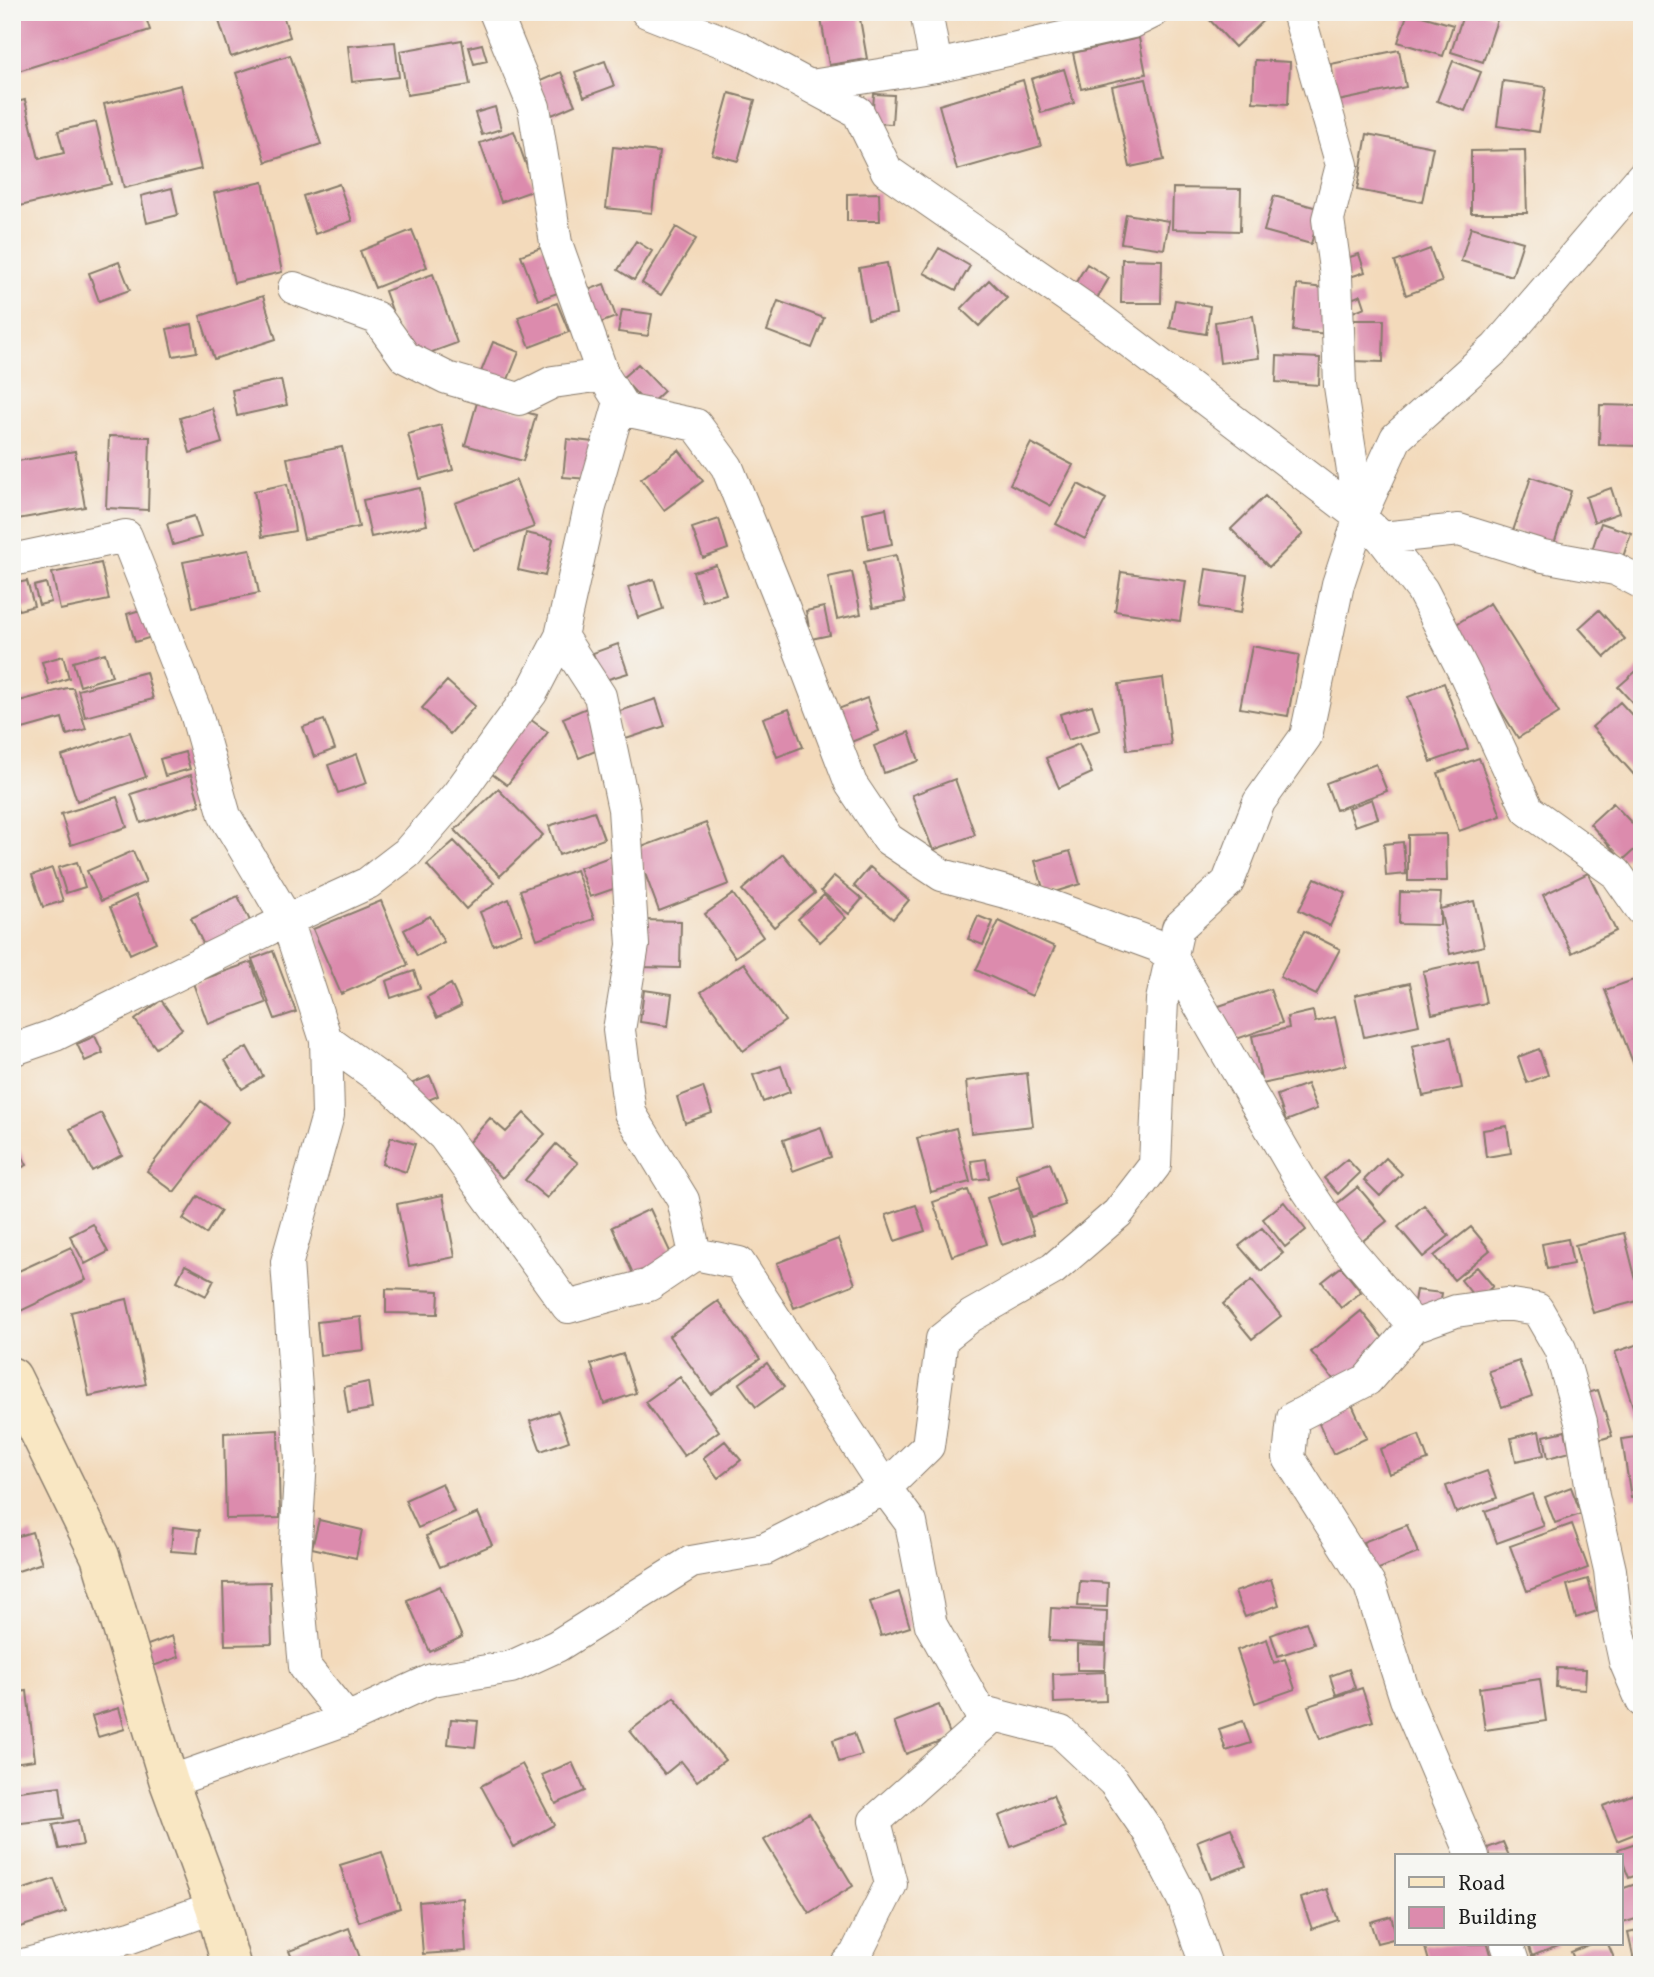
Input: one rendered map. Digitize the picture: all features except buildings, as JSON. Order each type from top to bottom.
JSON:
[{"type":"street","points":[[495,12],[534,107],[556,243],[603,376],[625,410],[696,425],[727,467],[851,784],[888,839],[942,875],[1028,898],[1156,945],[1171,956],[1300,1180],[1343,1243],[1414,1326]]},
{"type":"street","points":[[647,12],[739,48],[858,112],[887,171],[1100,319],[1371,528],[1422,590],[1466,676],[1528,810],[1616,873],[1642,910]]},
{"type":"street","points":[[718,12],[739,48]]},
{"type":"street","points":[[926,12],[936,66]]},
{"type":"street","points":[[811,86],[936,66],[1133,22],[1153,12]]},
{"type":"street","points":[[1297,12],[1342,165],[1328,219],[1336,276],[1340,386],[1371,528]]},
{"type":"street","points":[[169,1782],[347,1719],[432,1680],[511,1667],[557,1646],[691,1562],[765,1549],[885,1488],[928,1446],[942,1339],[971,1316],[1053,1269],[1118,1213],[1155,1166],[1163,1000],[1178,929],[1228,882],[1259,802],[1306,736],[1338,583],[1371,528],[1396,438],[1496,348],[1642,177]]},
{"type":"street","points":[[295,288],[377,318],[405,357],[447,378],[519,399],[553,382],[603,376]]},
{"type":"street","points":[[12,1050],[55,1035],[287,920],[368,883],[407,853],[458,794],[532,692],[561,636],[590,507],[620,402]]},
{"type":"street","points":[[1371,528],[1459,530],[1543,556],[1615,569],[1642,583]]},
{"type":"street","points":[[12,560],[126,536],[196,713],[225,816],[287,920],[326,1040],[328,1115],[287,1262],[301,1460],[296,1558],[305,1667],[347,1719]]},
{"type":"street","points":[[561,636],[600,696],[624,809],[633,945],[619,1030],[630,1113],[683,1200],[695,1254]]},
{"type":"street","points":[[326,1040],[393,1088],[444,1136],[568,1307],[649,1285],[695,1254],[739,1263],[885,1488],[911,1523],[931,1625],[979,1711],[1061,1732],[1114,1782],[1148,1831],[1184,1901],[1206,1965]]},
{"type":"street","points":[[1472,1854],[1406,1699],[1370,1586],[1289,1458],[1293,1418],[1367,1380],[1414,1326],[1456,1311],[1506,1304],[1537,1309],[1560,1349],[1581,1422],[1625,1661],[1642,1701]]},
{"type":"street","points":[[12,1377],[100,1556],[169,1782],[215,1907],[231,1965]]},
{"type":"street","points":[[846,1965],[856,1954],[891,1884],[875,1821],[995,1715]]},
{"type":"street","points":[[23,1965],[131,1937],[215,1907]]},
{"type":"street","points":[[1508,1946],[1514,1965]]}]
